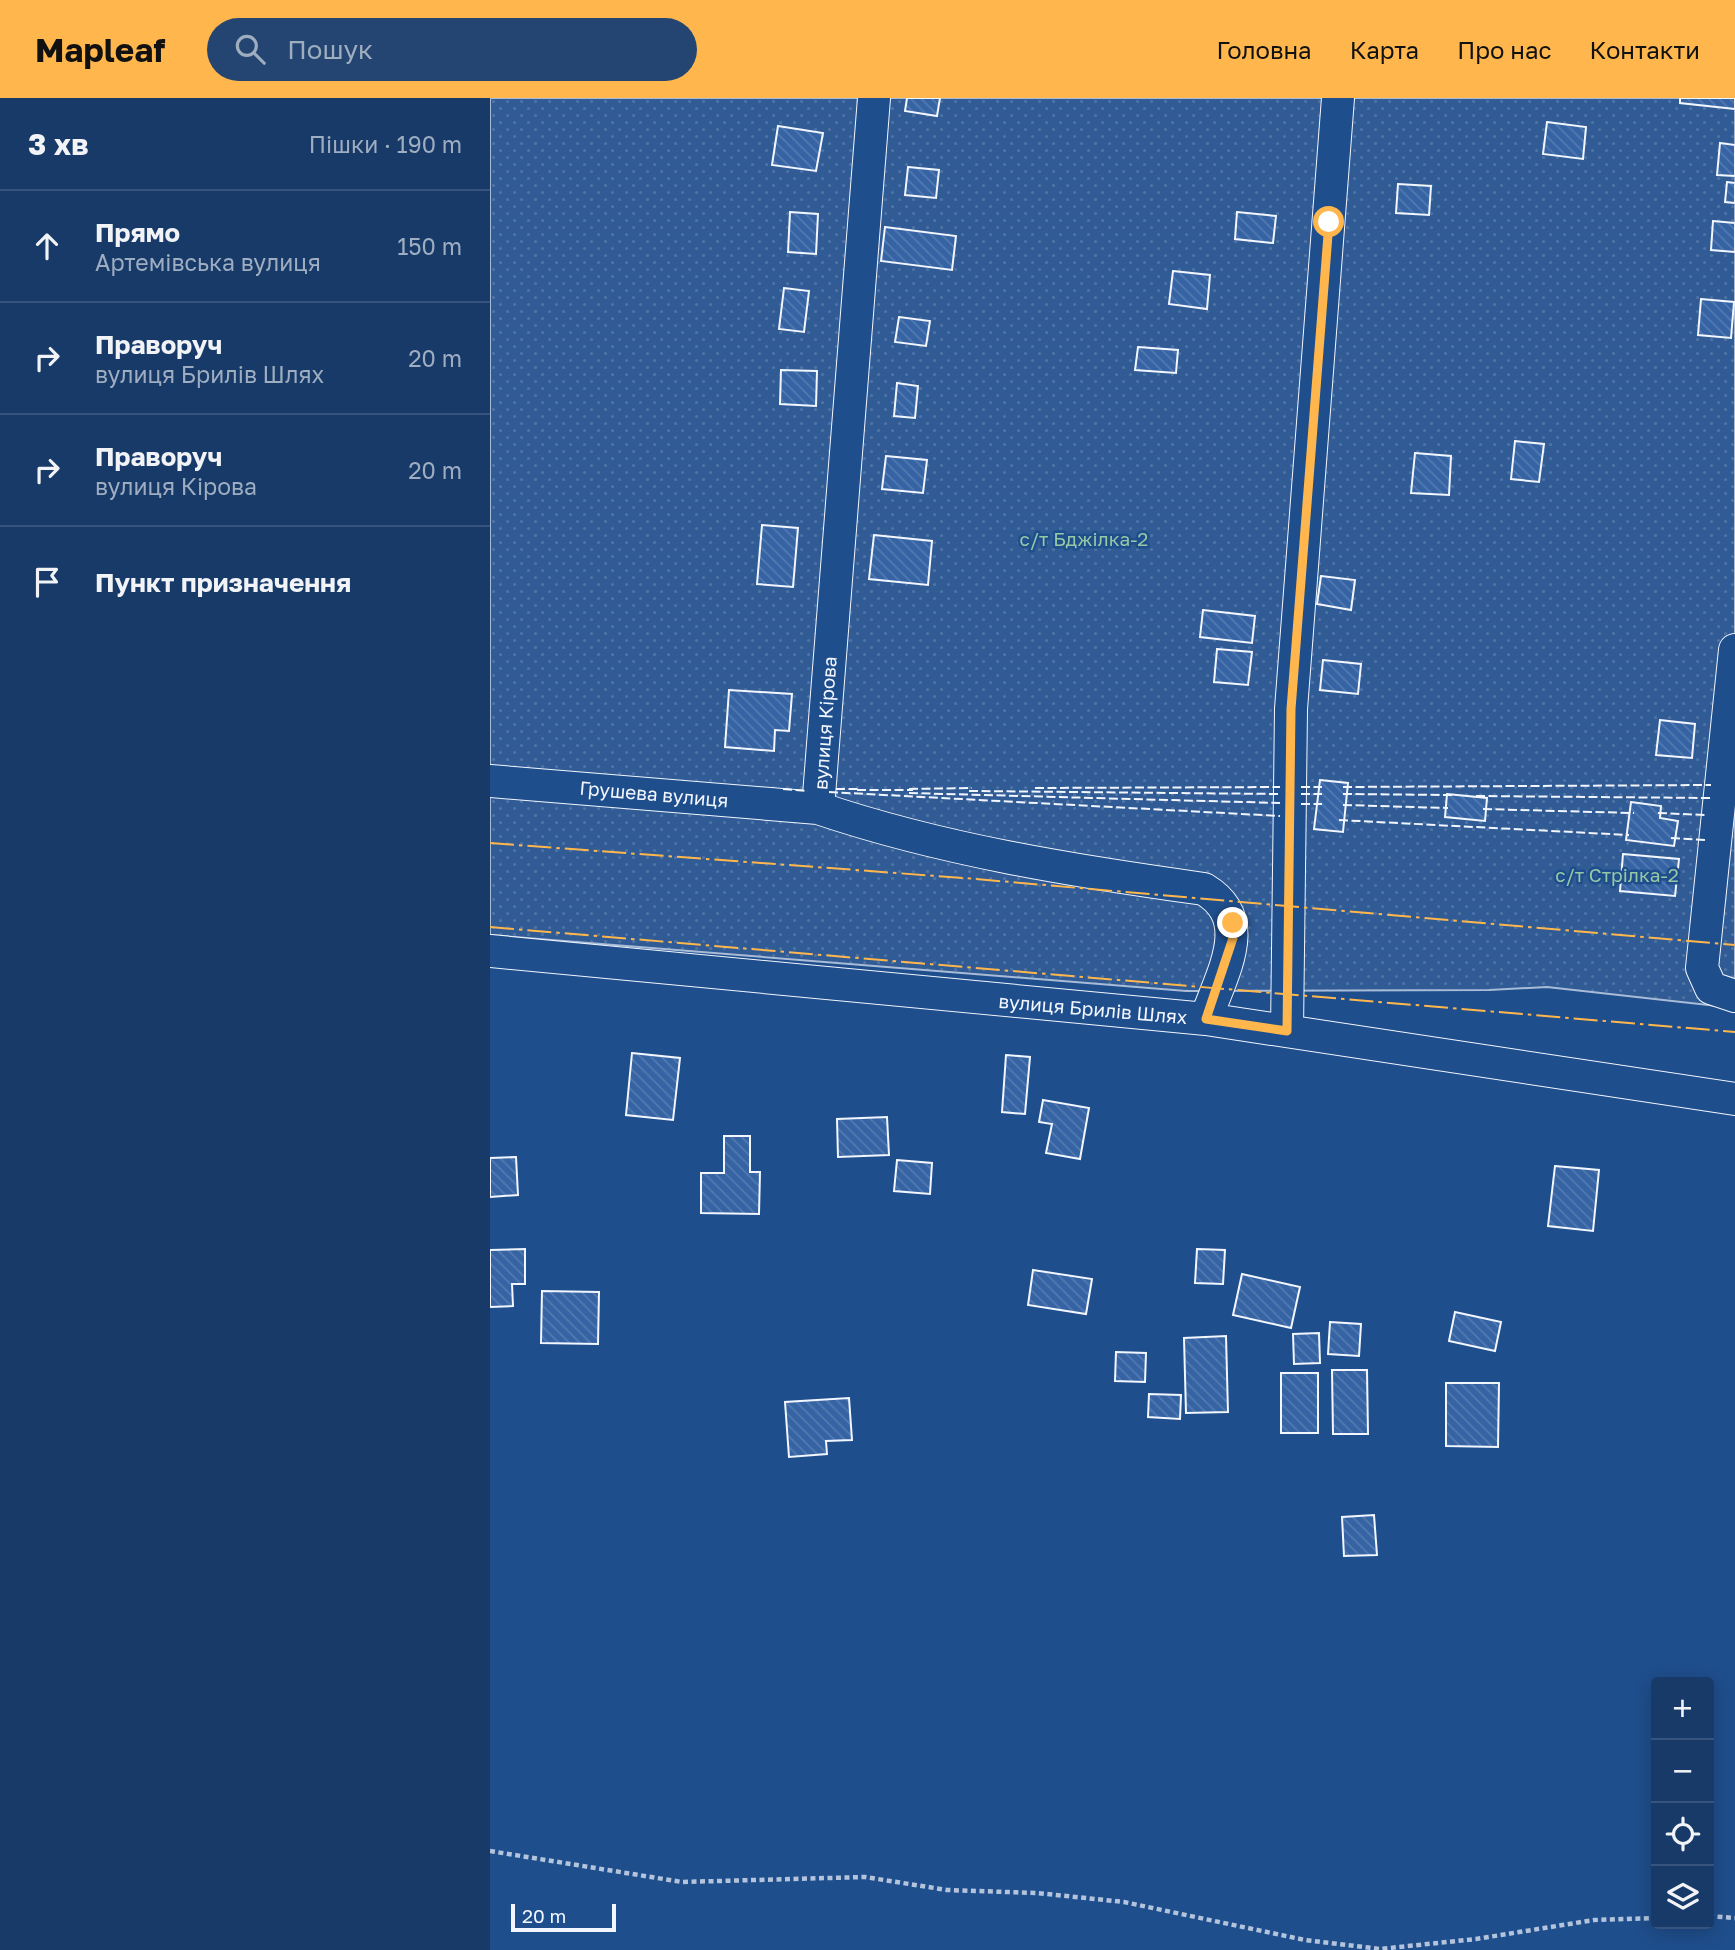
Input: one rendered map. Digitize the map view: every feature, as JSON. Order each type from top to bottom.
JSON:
[{"type":"street","name":"вулиця Кірова","points":[[874,98],[818,808],[886,831],[1041,862],[1204,889],[1217,897],[1227,909],[1233,923],[1233,938],[1206,1019]]},
{"type":"street","points":[[1287,1031],[1291,709],[1338,98]]},
{"type":"street","points":[[1735,650],[1702,968],[1712,988],[1735,996]]},
{"type":"street","name":"Грушева вулиця","points":[[490,781],[818,808]]},
{"type":"street","name":"вулиця Брилів Шлях","points":[[490,951],[1206,1019],[1735,1099]]},
{"type":"path","points":[[490,1852],[682,1882],[865,1877],[947,1890],[1037,1893],[1124,1902],[1305,1940],[1380,1949],[1476,1939],[1594,1920],[1651,1918]]},
{"type":"path","points":[[1714,1916],[1735,1918]]},
{"type":"green space","name":"с/т Бджілка-2","points":[[490,98],[1735,98],[1735,1008],[1547,987],[1489,990],[1186,991],[490,935]]},
{"type":"building","points":[[907,98],[940,98],[937,116],[905,111]]},
{"type":"building","points":[[1680,98],[1735,98],[1735,109],[1680,103]]},
{"type":"building","points":[[1547,122],[1586,127],[1583,159],[1543,154]]},
{"type":"building","points":[[778,126],[823,133],[816,171],[772,165]]},
{"type":"building","points":[[1720,143],[1735,145],[1735,176],[1717,175]]},
{"type":"building","points":[[908,167],[939,170],[936,198],[905,195]]},
{"type":"building","points":[[1727,182],[1735,183],[1735,203],[1725,202]]},
{"type":"building","points":[[1398,184],[1431,186],[1429,215],[1396,213]]},
{"type":"building","points":[[790,212],[818,214],[816,254],[788,252]]},
{"type":"building","points":[[1237,212],[1276,216],[1273,243],[1235,239]]},
{"type":"building","points":[[1713,221],[1735,223],[1735,252],[1711,250]]},
{"type":"building","points":[[885,227],[956,236],[952,270],[881,261]]},
{"type":"building","points":[[1173,271],[1210,275],[1207,309],[1169,304]]},
{"type":"building","points":[[784,288],[809,291],[804,332],[779,329]]},
{"type":"building","points":[[1701,299],[1734,302],[1731,338],[1698,335]]},
{"type":"building","points":[[899,317],[930,321],[926,346],[895,342]]},
{"type":"building","points":[[1138,347],[1178,350],[1176,373],[1135,370]]},
{"type":"building","points":[[781,370],[817,371],[816,406],[780,404]]},
{"type":"building","points":[[897,383],[918,386],[915,418],[894,416]]},
{"type":"building","points":[[1515,441],[1544,444],[1539,482],[1511,479]]},
{"type":"building","points":[[1415,453],[1451,456],[1449,495],[1411,493]]},
{"type":"building","points":[[886,456],[927,460],[923,493],[882,489]]},
{"type":"building","points":[[762,525],[798,528],[793,587],[757,584]]},
{"type":"building","points":[[874,535],[932,541],[928,585],[869,579]]},
{"type":"building","points":[[1321,576],[1355,580],[1351,610],[1317,604]]},
{"type":"building","points":[[1203,610],[1255,616],[1252,643],[1200,637]]},
{"type":"building","points":[[1217,649],[1252,652],[1248,685],[1214,682]]},
{"type":"building","points":[[1323,660],[1361,664],[1358,694],[1320,690]]},
{"type":"building","points":[[729,690],[792,694],[789,731],[775,730],[774,751],[725,747]]},
{"type":"building","points":[[1660,720],[1695,724],[1692,758],[1656,755]]},
{"type":"building","points":[[1320,780],[1348,783],[1343,832],[1314,829]]},
{"type":"building","points":[[1447,794],[1487,798],[1485,821],[1445,817]]},
{"type":"building","points":[[1631,802],[1661,806],[1660,818],[1678,821],[1674,846],[1626,840]]},
{"type":"building","points":[[1623,854],[1679,859],[1675,896],[1620,891]]},
{"type":"building","points":[[632,1053],[680,1058],[673,1120],[626,1115]]},
{"type":"building","points":[[1006,1055],[1030,1057],[1025,1114],[1002,1112]]},
{"type":"building","points":[[1043,1100],[1089,1108],[1080,1159],[1046,1153],[1052,1124],[1039,1122]]},
{"type":"building","points":[[887,1117],[889,1155],[838,1157],[837,1119]]},
{"type":"building","points":[[724,1136],[750,1136],[750,1172],[760,1172],[759,1214],[701,1213],[701,1173],[724,1173]]},
{"type":"building","points":[[516,1157],[518,1195],[490,1197],[490,1158]]},
{"type":"building","points":[[897,1160],[932,1163],[930,1194],[894,1191]]},
{"type":"building","points":[[1555,1166],[1599,1170],[1593,1231],[1548,1226]]},
{"type":"building","points":[[525,1249],[525,1284],[512,1284],[513,1306],[490,1307],[490,1250]]},
{"type":"building","points":[[1197,1249],[1225,1250],[1223,1284],[1195,1283]]},
{"type":"building","points":[[1033,1270],[1092,1279],[1086,1314],[1028,1305]]},
{"type":"building","points":[[1242,1274],[1300,1287],[1291,1328],[1233,1315]]},
{"type":"building","points":[[542,1291],[599,1292],[598,1344],[541,1343]]},
{"type":"building","points":[[1455,1312],[1501,1322],[1495,1351],[1449,1341]]},
{"type":"building","points":[[1330,1322],[1361,1324],[1359,1356],[1328,1354]]},
{"type":"building","points":[[1319,1333],[1320,1363],[1294,1364],[1293,1334]]},
{"type":"building","points":[[1226,1336],[1228,1412],[1186,1413],[1184,1338]]},
{"type":"building","points":[[1116,1352],[1146,1353],[1145,1382],[1115,1381]]},
{"type":"building","points":[[1332,1370],[1367,1370],[1368,1434],[1333,1434]]},
{"type":"building","points":[[1281,1373],[1318,1373],[1318,1433],[1281,1433]]},
{"type":"building","points":[[1446,1383],[1499,1383],[1498,1447],[1446,1446]]},
{"type":"building","points":[[1149,1394],[1181,1395],[1180,1419],[1148,1417]]},
{"type":"building","points":[[849,1398],[852,1440],[826,1441],[827,1454],[789,1457],[785,1402]]},
{"type":"building","points":[[1374,1515],[1377,1555],[1344,1556],[1342,1517]]},
{"type":"fence","points":[[1343,787],[1711,785]]},
{"type":"fence","points":[[1035,788],[1280,787]]},
{"type":"fence","points":[[1301,787],[1322,787]]},
{"type":"fence","points":[[909,789],[972,788]]},
{"type":"fence","points":[[783,789],[808,791]]},
{"type":"fence","points":[[836,789],[860,789]]},
{"type":"fence","points":[[857,790],[913,790]]},
{"type":"fence","points":[[969,791],[1280,794]]},
{"type":"fence","points":[[829,792],[1280,816]]},
{"type":"fence","points":[[909,793],[1280,803]]},
{"type":"fence","points":[[1301,794],[1322,794]]},
{"type":"fence","points":[[1343,794],[1452,795]]},
{"type":"fence","points":[[1476,796],[1711,798]]},
{"type":"fence","points":[[1301,804],[1322,804]]},
{"type":"fence","points":[[1343,805],[1448,808]]},
{"type":"fence","points":[[1483,809],[1634,813]]},
{"type":"fence","points":[[1658,813],[1707,815]]},
{"type":"fence","points":[[1339,820],[1629,835]]},
{"type":"fence","points":[[1671,838],[1706,840]]},
{"type":"power","points":[[490,843],[964,878],[1735,945]]},
{"type":"power","points":[[490,927],[1735,1032]]},
{"type":"route","points":[[1233,923],[1233,938],[1206,1019],[1287,1031],[1291,709],[1329,222]]},
{"type":"park label","name":"с/т Стрілка-2","points":[[1617,875]]}]
